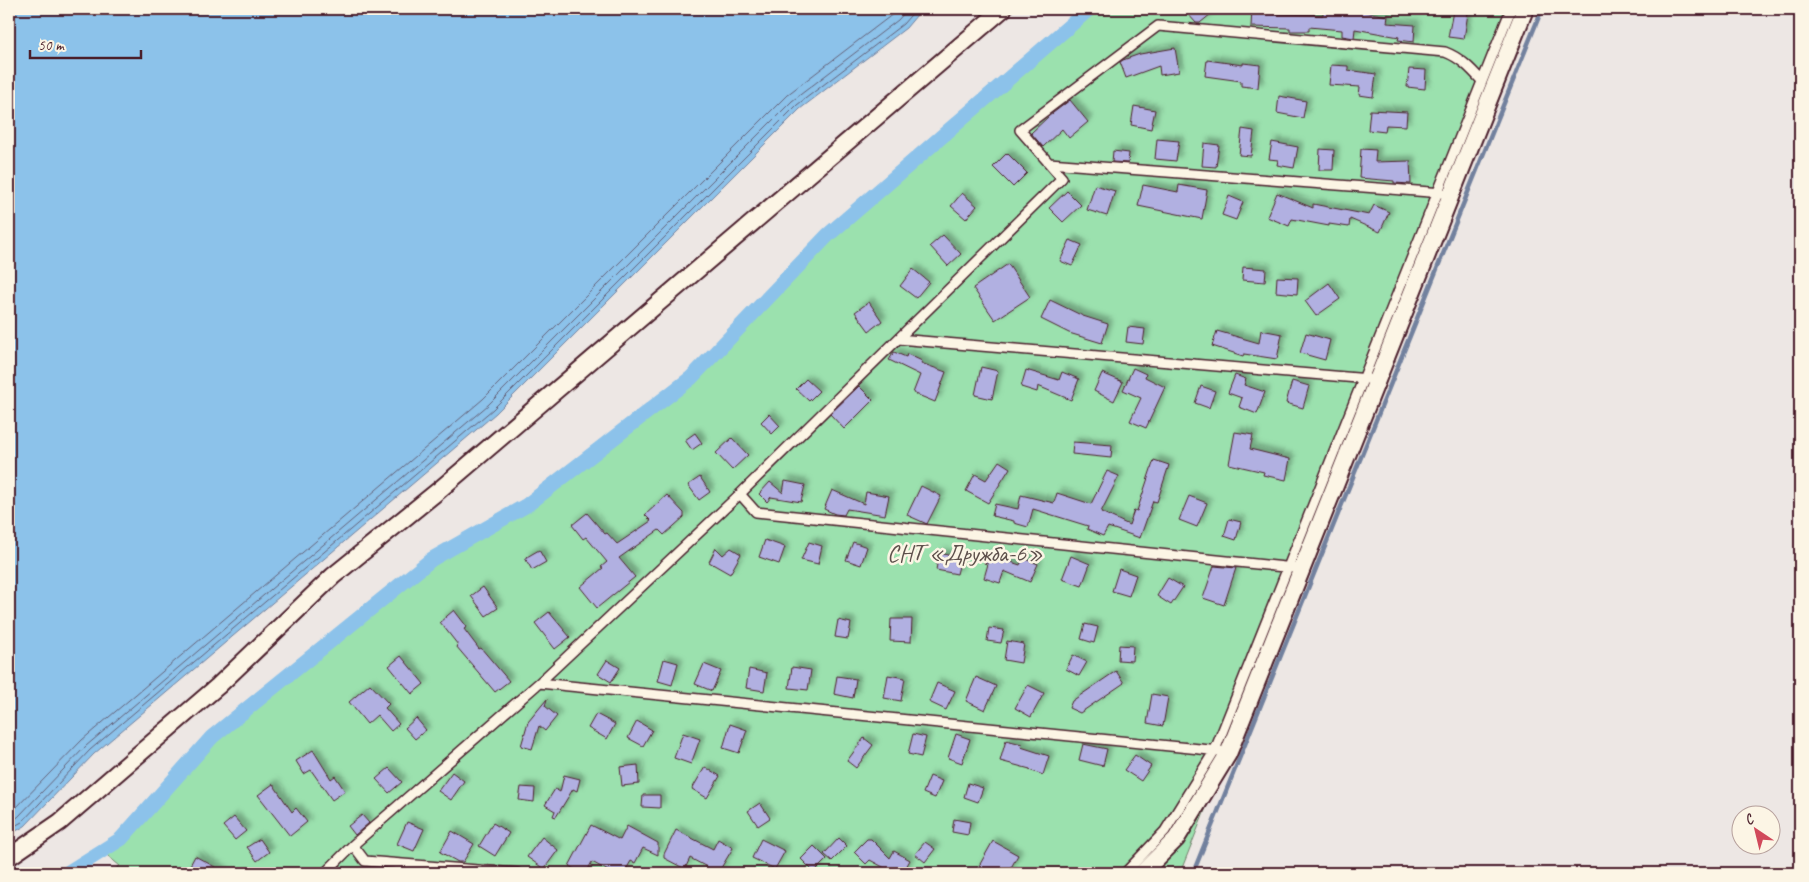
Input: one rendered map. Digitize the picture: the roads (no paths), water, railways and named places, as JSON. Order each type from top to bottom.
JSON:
[{"type":"street","points":[[9,857],[68,815],[218,686],[333,576],[438,491],[1003,9]]},
{"type":"street","points":[[1142,873],[1176,838],[1222,751],[1444,194],[1525,9]]},
{"type":"lane","points":[[1049,163],[1444,194],[1482,81],[1511,9]]},
{"type":"lane","points":[[325,873],[353,845],[539,683],[740,494],[1062,178],[1020,130],[1158,26],[1445,52],[1456,56],[1465,63],[1482,81]]},
{"type":"lane","points":[[898,339],[1370,379]]},
{"type":"lane","points":[[740,494],[756,512],[1295,568]]},
{"type":"lane","points":[[539,683],[1222,751],[1165,831],[1125,873]]},
{"type":"lane","points":[[353,845],[365,861],[517,873]]},
{"type":"water","points":[[9,9],[922,9],[906,28],[800,109],[496,413],[94,754],[25,826],[9,835]]},
{"type":"waterway","points":[[67,873],[121,839],[212,737],[432,559],[527,505],[691,378],[828,235],[1089,9]]},
{"type":"waterway","points":[[1193,873],[1542,9]]},
{"type":"park label","name":"СНТ «Дружба-6»","points":[[965,553]]}]
